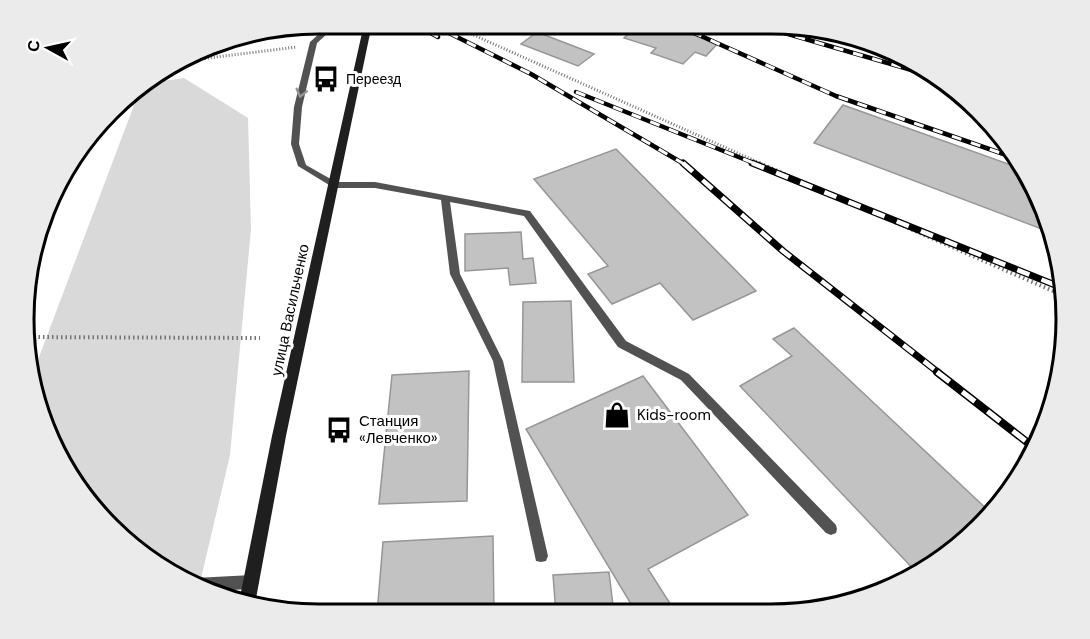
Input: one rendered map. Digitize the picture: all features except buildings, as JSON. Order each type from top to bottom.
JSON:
[{"type":"main road","name":"улица Васильченко","points":[[249,596],[279,436],[366,34]]},
{"type":"lane","points":[[324,34],[313,45],[298,107],[295,144],[302,166],[334,185],[375,185],[527,213],[622,344],[685,377],[831,529]]},
{"type":"lane","points":[[445,198],[455,274],[498,361],[541,556]]},
{"type":"lane","points":[[213,584],[252,582]]},
{"type":"path","points":[[471,34],[825,193],[1054,291]]},
{"type":"path","points":[[205,58],[313,45]]},
{"type":"path","points":[[35,337],[260,338]]},
{"type":"shaded area","points":[[184,78],[248,118],[251,229],[230,455],[201,579],[146,546],[118,521],[93,493],[56,429],[44,393],[38,361],[135,102],[165,81]]},
{"type":"railway","points":[[432,34],[438,37]]},
{"type":"railway","points":[[451,34],[531,74],[684,164]]},
{"type":"railway","points":[[696,34],[836,96],[1002,153]]},
{"type":"railway","points":[[793,35],[904,68]]},
{"type":"railway","points":[[576,92],[756,164]]},
{"type":"railway","points":[[683,163],[783,251],[939,373]]},
{"type":"railway","points":[[752,163],[1053,284]]},
{"type":"railway","points":[[937,372],[1028,443]]},
{"type":"place","name":"Переезд","points":[[326,79]]},
{"type":"place","name":"Kids-room","points":[[617,415]]},
{"type":"place","name":"Станция «Левченко»","points":[[339,430]]}]
